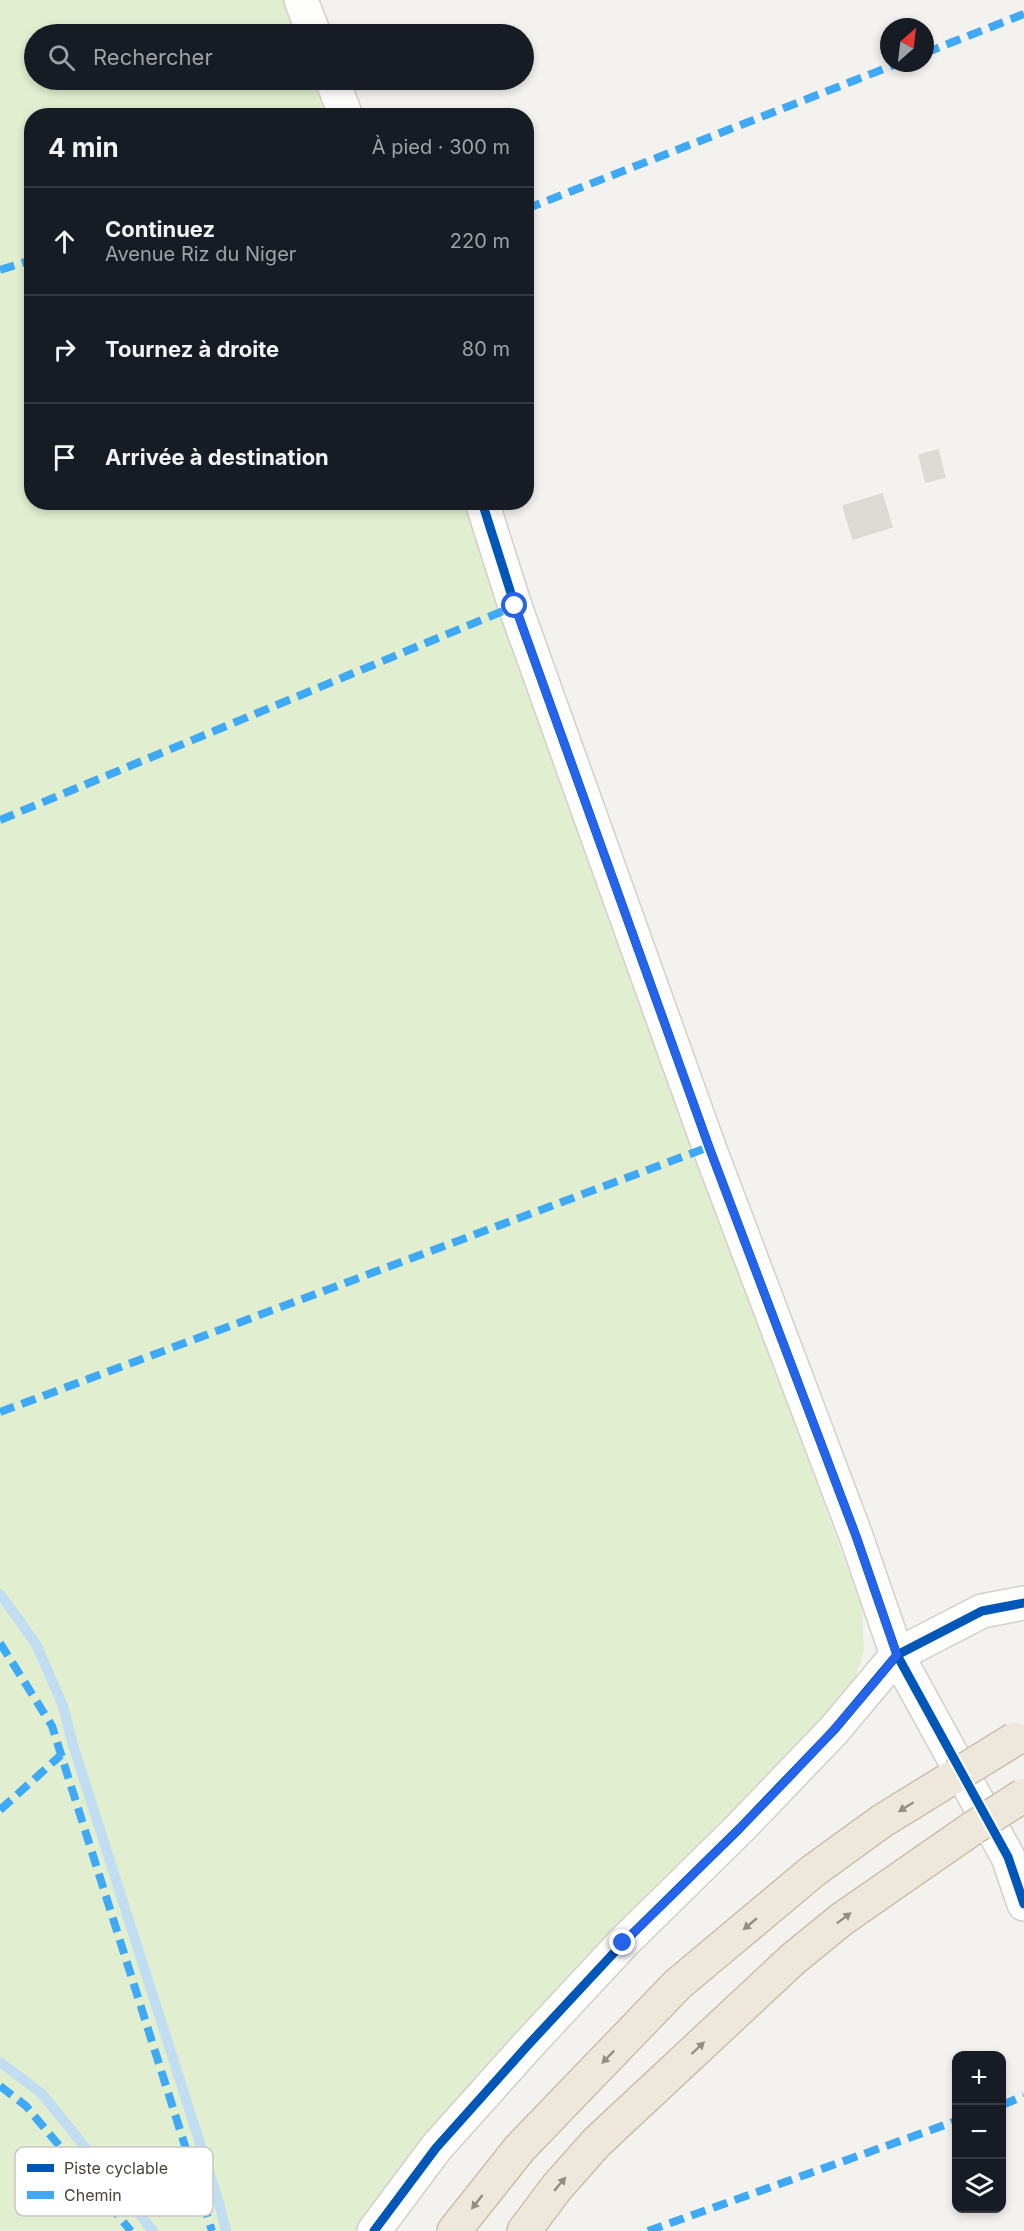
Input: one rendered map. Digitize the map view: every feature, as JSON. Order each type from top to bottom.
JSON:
[{"type":"highway","points":[[454,2231],[520,2148],[678,1984],[813,1871],[882,1821],[1020,1737]]},
{"type":"highway","points":[[524,2231],[557,2187],[597,2142],[793,1959],[842,1919],[1024,1795]]},
{"type":"street","points":[[301,0],[310,24]]},
{"type":"street","points":[[336,90],[343,108]]},
{"type":"street","points":[[485,510],[515,606],[709,1147],[856,1536],[897,1655],[1008,1857],[1024,1904]]},
{"type":"street","points":[[374,2231],[436,2148],[529,2044],[623,1943],[740,1828],[834,1730],[897,1655],[982,1611],[1024,1603]]},
{"type":"green space","points":[[0,0],[286,0],[295,24],[24,24],[24,90],[321,90],[328,108],[24,108],[24,510],[476,510],[686,1125],[862,1608],[864,1651],[854,1682],[822,1728],[421,2147],[357,2231],[0,2231]]},
{"type":"building","points":[[938,450],[945,477],[926,482],[919,455]]},
{"type":"building","points":[[882,494],[892,527],[853,539],[843,506]]},
{"type":"waterway","points":[[0,1594],[36,1644],[63,1706],[73,1745],[201,2147]]},
{"type":"waterway","points":[[0,2062],[42,2094],[85,2147]]},
{"type":"waterway","points":[[213,2184],[226,2231]]},
{"type":"waterway","points":[[141,2216],[153,2231]]},
{"type":"marked path","points":[[934,49],[1024,14]]},
{"type":"marked path","points":[[534,206],[880,70]]},
{"type":"marked path","points":[[0,270],[24,262]]},
{"type":"marked path","points":[[0,820],[515,606]]},
{"type":"marked path","points":[[0,1412],[709,1147]]},
{"type":"marked path","points":[[0,1643],[52,1726],[185,2147]]},
{"type":"marked path","points":[[0,1810],[61,1755]]},
{"type":"marked path","points":[[0,2086],[26,2106],[60,2147]]},
{"type":"marked path","points":[[1006,2103],[1024,2096]]},
{"type":"marked path","points":[[648,2231],[952,2122]]},
{"type":"marked path","points":[[118,2216],[131,2231]]},
{"type":"marked path","points":[[207,2216],[212,2231]]},
{"type":"cycle path","points":[[485,510],[515,606],[709,1147],[856,1536],[897,1655],[1008,1857],[1024,1904]]},
{"type":"cycle path","points":[[374,2231],[436,2148],[529,2044],[623,1943],[740,1828],[834,1730],[897,1655],[982,1611],[1024,1603]]},
{"type":"route","points":[[515,606],[709,1147],[856,1536],[897,1655],[834,1730],[740,1828],[623,1943]]}]
